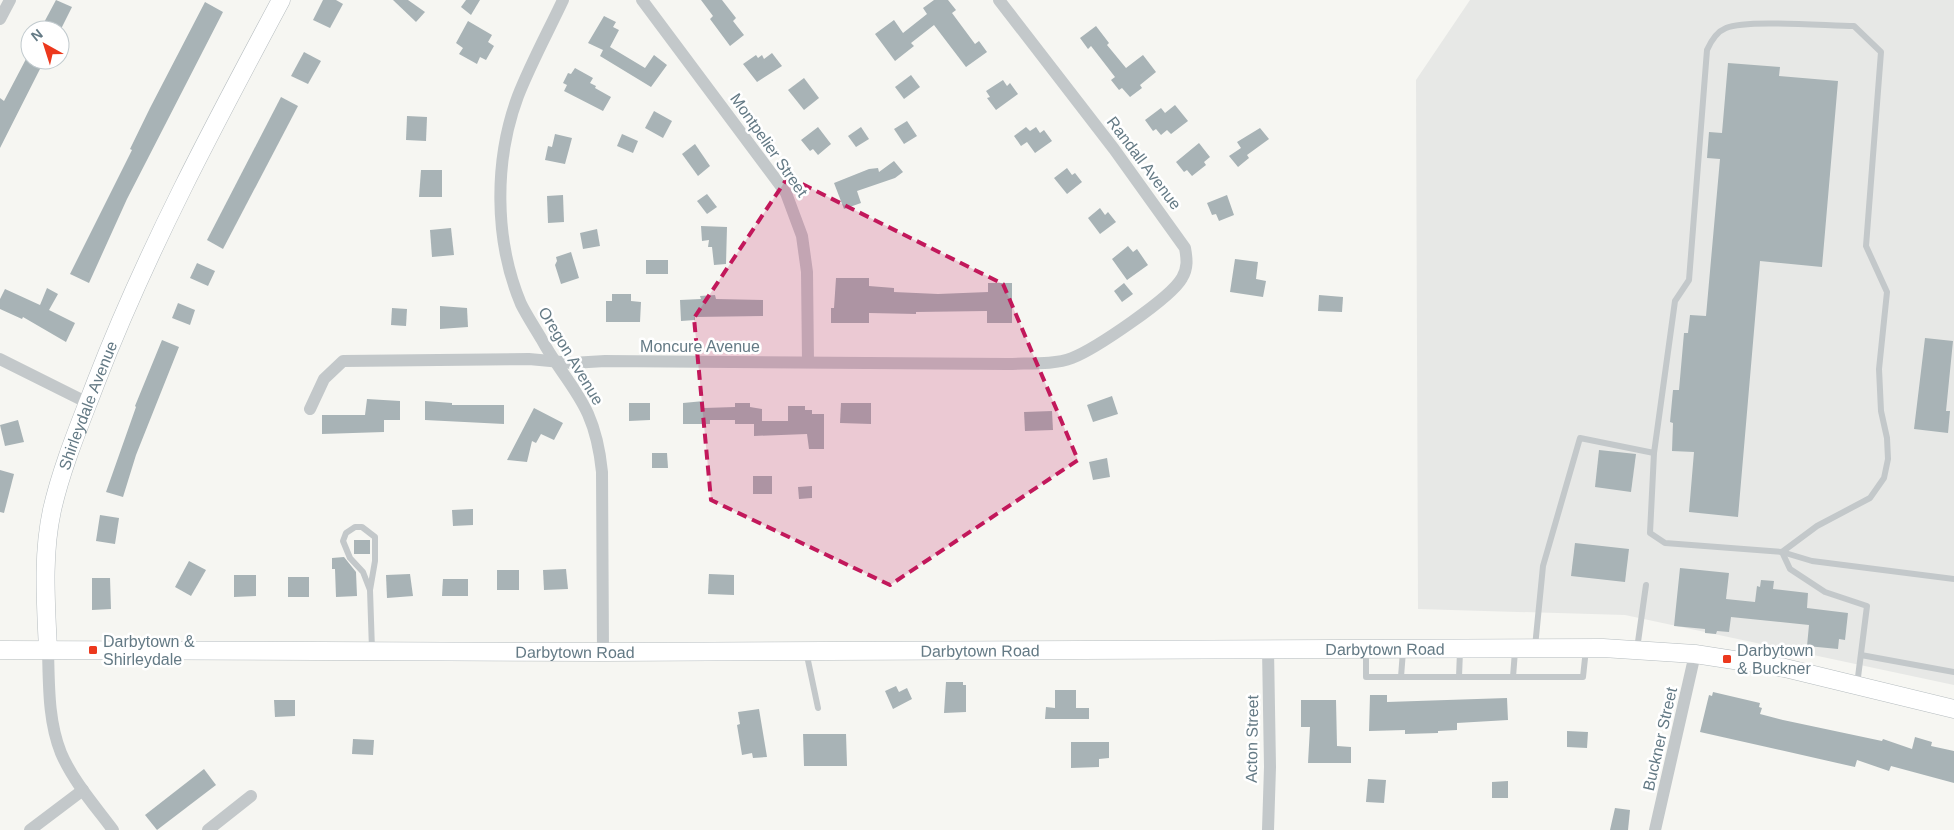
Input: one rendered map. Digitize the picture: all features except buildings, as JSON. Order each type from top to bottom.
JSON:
[{"type":"main road","name":"Shirleydale Avenue","points":[[48,650],[46,559],[52,512],[62,473],[110,347],[153,249],[281,0]]},
{"type":"main road","name":"Darbytown Road","points":[[0,650],[603,652],[1586,648],[1695,654],[1785,668],[1954,709]]},
{"type":"street","points":[[0,19],[10,0]]},
{"type":"street","name":"Oregon Avenue","points":[[563,0],[518,96],[508,131],[503,159],[500,197],[504,238],[522,304],[553,362],[588,413],[599,448],[603,490],[603,652]]},
{"type":"street","name":"Montpelier Street","points":[[642,0],[786,193],[802,236],[807,272],[808,362]]},
{"type":"street","name":"Randall Avenue","points":[[999,0],[1114,149],[1185,248],[1186,268],[1180,282],[1111,337]]},
{"type":"street","name":"Moncure Avenue","points":[[310,409],[324,379],[343,361],[529,359],[553,362],[1008,364],[1062,361],[1087,351],[1111,337]]},
{"type":"street","points":[[0,359],[88,403]]},
{"type":"street","name":"Acton Street","points":[[1268,649],[1270,767],[1268,830]]},
{"type":"street","name":"Shirleydale Avenue","points":[[48,650],[50,707],[61,753],[83,790],[113,830]]},
{"type":"street","name":"Buckner Street","points":[[1655,830],[1695,654]]},
{"type":"street","points":[[30,830],[83,790]]},
{"type":"street","points":[[208,830],[251,796]]},
{"type":"lane","points":[[1782,552],[1817,526],[1870,498],[1884,478],[1888,459],[1887,438],[1881,411],[1879,369],[1887,292],[1866,246],[1881,52],[1854,26],[1758,24],[1727,27],[1713,37],[1706,50],[1690,280],[1675,301],[1654,453],[1650,533],[1665,543],[1782,552],[1812,561],[1954,579]]},
{"type":"lane","points":[[1534,648],[1543,566],[1580,438],[1654,453]]},
{"type":"lane","points":[[370,590],[363,572],[350,558],[343,541],[346,533],[354,528],[362,527],[375,537],[375,561],[370,590],[372,651]]},
{"type":"lane","points":[[1782,552],[1790,569],[1826,592],[1867,606],[1857,686]]},
{"type":"lane","points":[[1637,650],[1646,585]]},
{"type":"lane","points":[[1366,648],[1366,677],[1583,677],[1586,648]]},
{"type":"lane","points":[[1459,677],[1460,648]]},
{"type":"lane","points":[[1513,677],[1515,648]]},
{"type":"lane","points":[[1401,677],[1403,649]]},
{"type":"lane","points":[[806,650],[818,708]]},
{"type":"lane","points":[[1861,655],[1954,672]]},
{"type":"highlighted area","points":[[788,177],[1003,284],[1078,460],[890,585],[711,500],[694,318]]},
{"type":"shaded area","points":[[1470,0],[1954,0],[1954,685],[1625,615],[1418,609],[1416,80]]},
{"type":"place","name":"Darbytown & Shirleydale","points":[[93,650]]},
{"type":"place","name":"Darbytown & Buckner","points":[[1727,659]]}]
